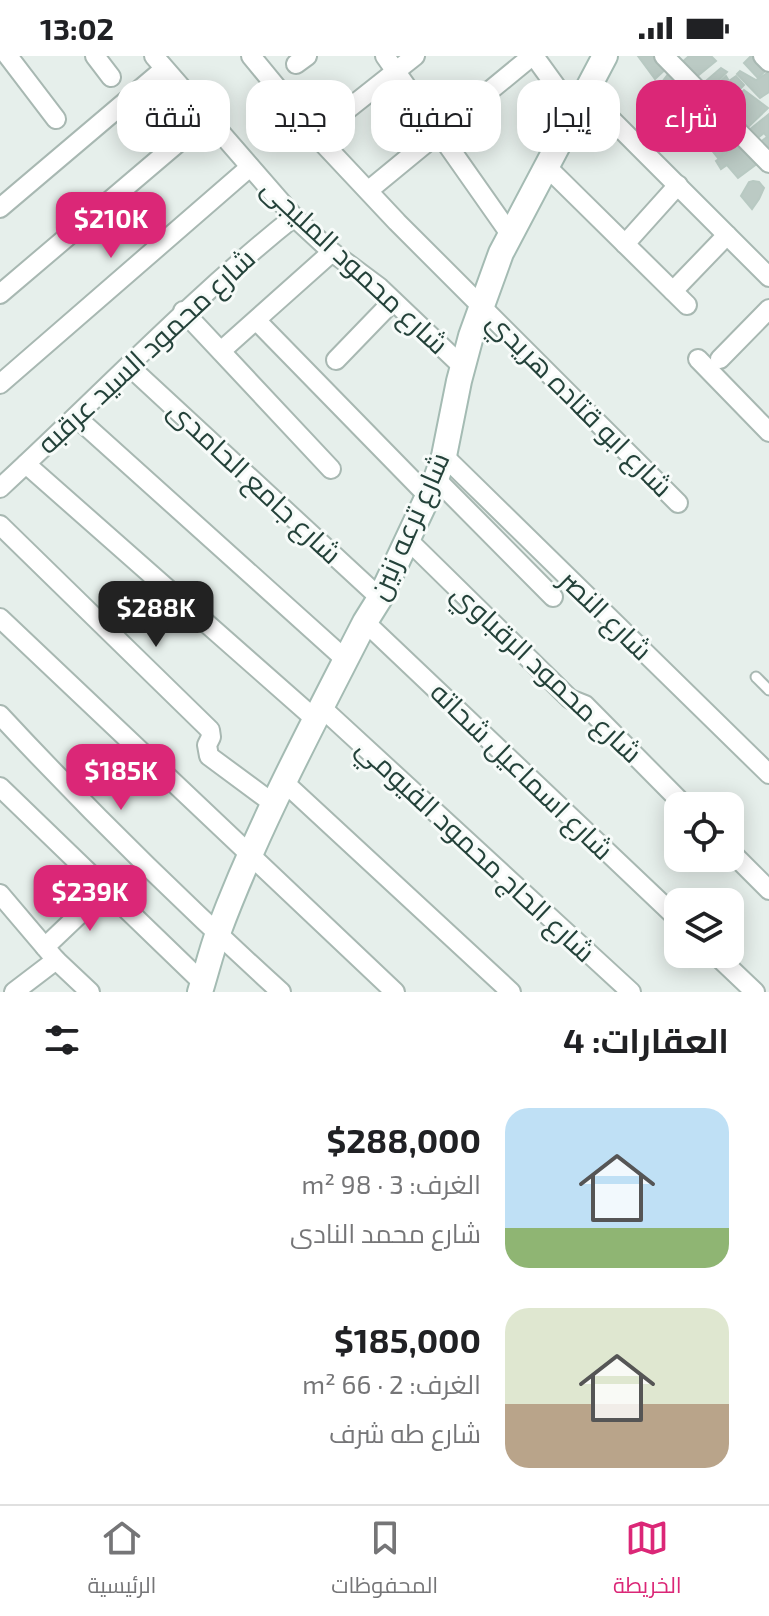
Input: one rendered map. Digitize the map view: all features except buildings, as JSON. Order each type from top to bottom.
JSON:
[{"type":"street","points":[[8,56],[56,119]]},
{"type":"street","points":[[95,56],[111,77]]},
{"type":"street","name":"شارع ابو قتاده هريدي","points":[[251,56],[320,140],[416,241],[678,503]]},
{"type":"street","points":[[355,100],[390,64],[415,56]]},
{"type":"street","points":[[501,82],[533,56],[557,80]]},
{"type":"street","name":"شارع ترعه زنين","points":[[593,80],[605,56]]},
{"type":"street","points":[[664,56],[769,163]]},
{"type":"street","points":[[763,56],[769,62]]},
{"type":"street","points":[[0,208],[159,63]]},
{"type":"street","name":"شارع محمود المليجى","points":[[159,63],[174,80]]},
{"type":"street","points":[[620,137],[678,185],[769,277]]},
{"type":"street","name":"شارع محمود المليجى","points":[[230,144],[294,217],[332,252],[371,281],[463,367]]},
{"type":"street","points":[[0,294],[167,152]]},
{"type":"street","points":[[369,190],[416,152]]},
{"type":"street","points":[[452,152],[510,234]]},
{"type":"street","name":"شارع ترعه زنين","points":[[202,987],[217,935],[250,856],[318,713],[380,598],[432,487],[444,456],[463,367],[501,253],[554,152]]},
{"type":"street","points":[[546,166],[687,305]]},
{"type":"street","points":[[0,384],[250,167]]},
{"type":"street","points":[[625,244],[678,185]]},
{"type":"street","name":"شارع محمود السيد عرقبه","points":[[0,488],[183,311],[294,217]]},
{"type":"street","points":[[673,291],[727,235]]},
{"type":"street","points":[[221,351],[332,252]]},
{"type":"street","points":[[336,360],[393,301]]},
{"type":"street","points":[[720,359],[769,309]]},
{"type":"street","points":[[183,311],[331,469]]},
{"type":"street","points":[[257,321],[553,597]]},
{"type":"street","points":[[698,359],[769,432]]},
{"type":"street","name":"شارع جامع الحامدى","points":[[129,366],[380,598]]},
{"type":"street","points":[[76,417],[346,660]]},
{"type":"street","name":"شارع النصر","points":[[444,456],[769,774]]},
{"type":"street","name":"شارع الحاج محمود الفيومي","points":[[26,464],[318,713],[631,992]]},
{"type":"street","points":[[0,525],[210,730],[207,745],[209,756],[279,793],[511,992]]},
{"type":"street","name":"شارع محمود الرقباوي","points":[[408,540],[570,699],[585,705],[671,792]]},
{"type":"street","points":[[0,618],[395,992]]},
{"type":"street","name":"شارع اسماعيل شحاته","points":[[365,622],[664,906]]},
{"type":"street","points":[[0,715],[118,839],[281,992]]},
{"type":"street","points":[[2,792],[106,889],[202,987]]},
{"type":"street","points":[[744,865],[769,890]]},
{"type":"street","points":[[14,992],[106,889]]},
{"type":"street","points":[[0,894],[51,954],[90,992]]},
{"type":"street","points":[[0,925],[16,913]]},
{"type":"street","points":[[730,968],[755,992]]},
{"type":"lane","points":[[756,677],[769,690]]}]
